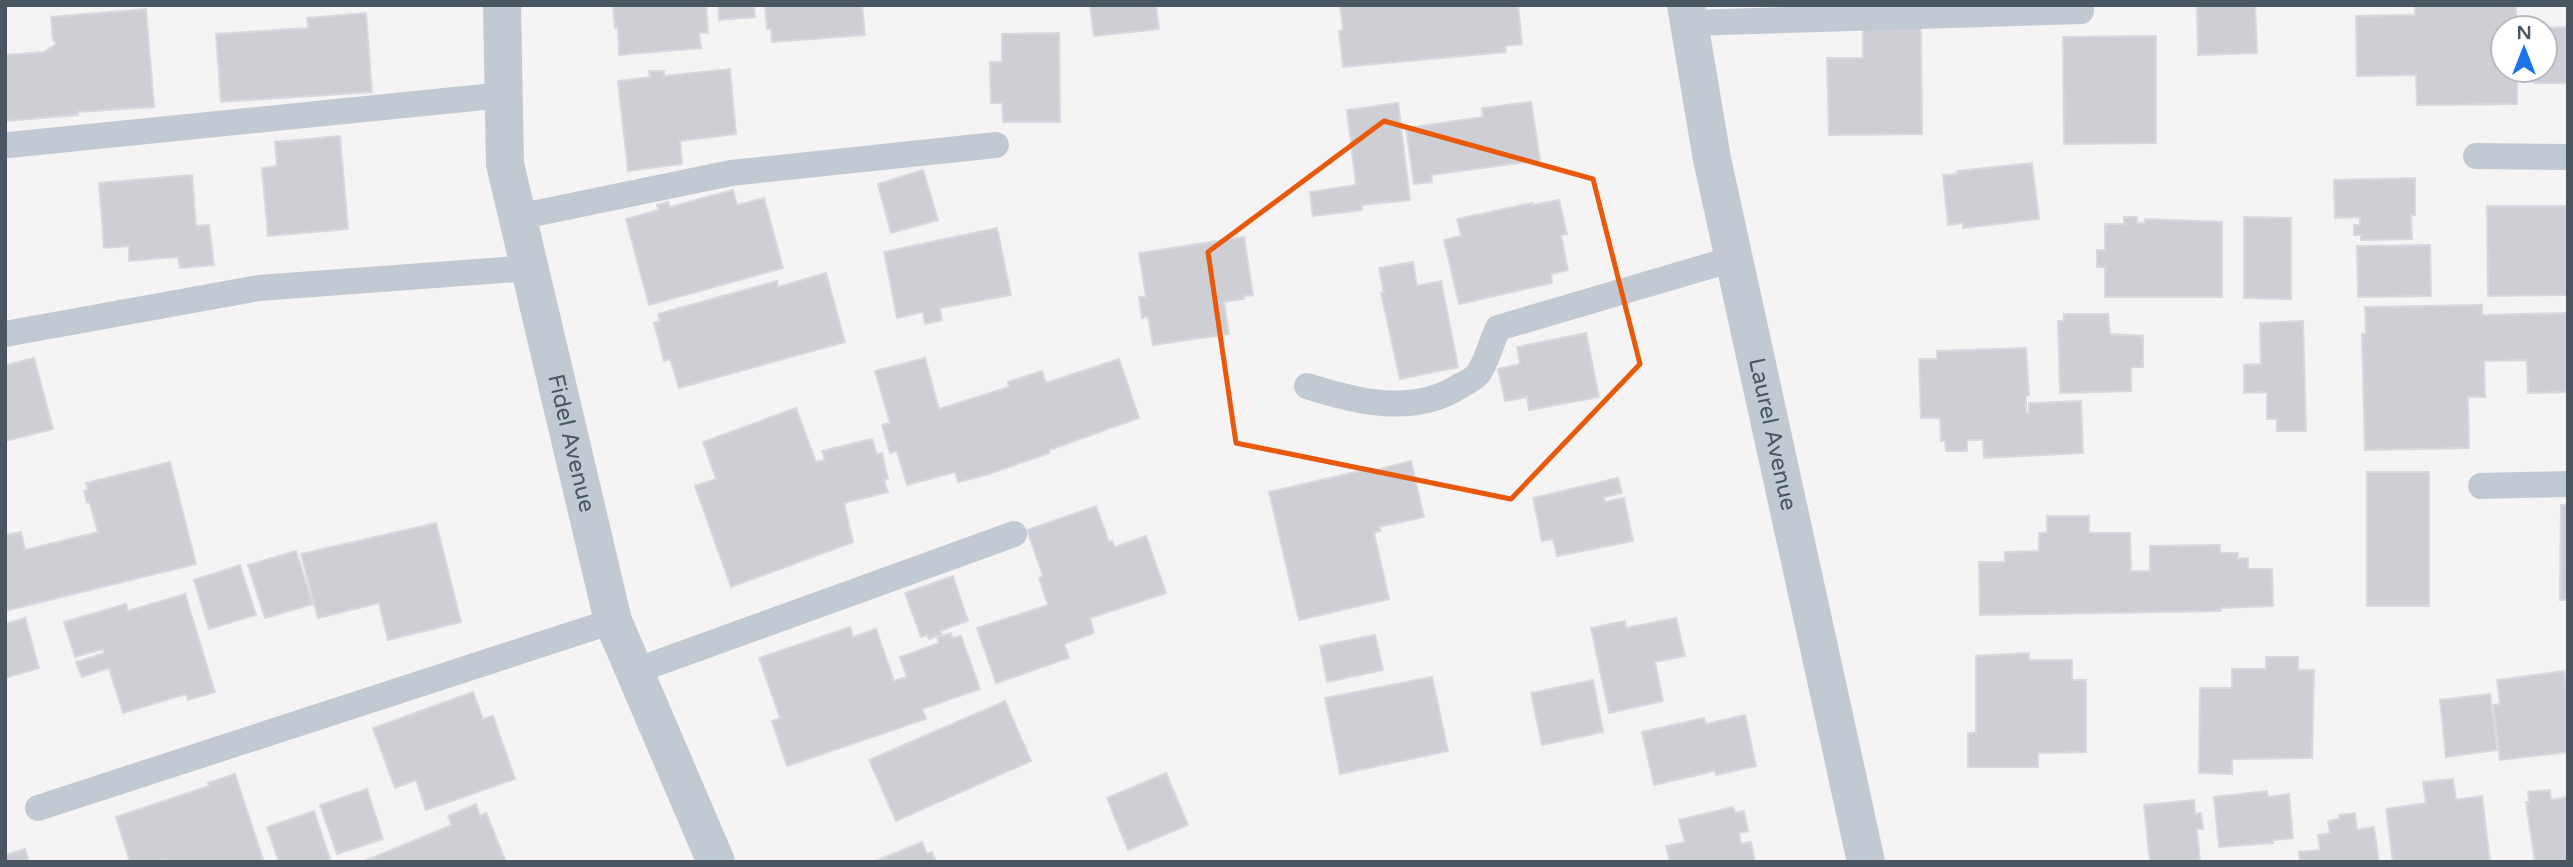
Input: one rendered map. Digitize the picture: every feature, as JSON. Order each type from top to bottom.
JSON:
[{"type":"street","name":"Fidel Avenue","points":[[502,5],[505,164],[613,621],[712,860]]},
{"type":"street","name":"Laurel Avenue","points":[[1688,14],[1712,159],[1866,862]]},
{"type":"lane","points":[[1688,14],[2081,11]]},
{"type":"lane","points":[[9,145],[504,95]]},
{"type":"lane","points":[[518,217],[731,173],[996,145]]},
{"type":"lane","points":[[2476,156],[2568,157]]},
{"type":"lane","points":[[1307,386],[1341,397],[1401,404],[1444,397],[1477,376],[1498,328],[1733,259]]},
{"type":"lane","points":[[5,334],[259,288],[530,268]]},
{"type":"lane","points":[[2481,486],[2568,484]]},
{"type":"lane","points":[[635,671],[1014,534]]},
{"type":"lane","points":[[38,808],[613,621]]},
{"type":"highlighted area","points":[[1384,121],[1593,179],[1640,364],[1511,499],[1236,443],[1208,252]]},
{"type":"building","points":[[613,5],[706,5],[708,33],[699,33],[701,48],[619,55],[618,27],[615,28]]},
{"type":"building","points":[[718,5],[754,5],[755,17],[719,20]]},
{"type":"building","points":[[765,5],[862,5],[865,35],[772,42],[771,29],[767,29]]},
{"type":"building","points":[[1090,5],[1156,5],[1159,29],[1094,36]]},
{"type":"building","points":[[1340,5],[1518,5],[1522,44],[1505,46],[1506,52],[1343,67],[1339,31],[1343,30]]},
{"type":"building","points":[[2197,5],[2255,5],[2257,53],[2198,55]]},
{"type":"building","points":[[2415,5],[2516,5],[2516,14],[2489,14],[2489,84],[2517,84],[2517,104],[2417,105],[2416,75],[2357,76],[2356,16],[2415,15]]},
{"type":"building","points":[[146,9],[154,107],[77,112],[78,115],[5,121],[5,55],[44,52],[56,44],[53,40],[51,17]]},
{"type":"building","points":[[366,13],[372,92],[221,102],[216,34],[308,28],[307,18]]},
{"type":"building","points":[[2559,27],[2568,27],[2568,83],[2559,83]]},
{"type":"building","points":[[1863,28],[1921,28],[1922,134],[1829,135],[1827,58],[1863,58]]},
{"type":"building","points":[[1059,33],[1060,122],[1003,122],[1002,103],[991,103],[990,62],[1002,62],[1002,34]]},
{"type":"building","points":[[2156,36],[2156,143],[2064,144],[2063,37]]},
{"type":"building","points":[[730,69],[736,134],[680,141],[682,164],[628,171],[618,81],[650,77],[649,71],[664,71],[664,76]]},
{"type":"building","points":[[1531,102],[1540,160],[1431,175],[1432,182],[1414,184],[1406,128],[1483,117],[1482,108]]},
{"type":"building","points":[[1398,103],[1410,200],[1362,205],[1362,210],[1313,216],[1310,192],[1356,185],[1347,110]]},
{"type":"building","points":[[340,136],[348,229],[268,236],[262,168],[277,166],[275,142]]},
{"type":"building","points":[[2032,163],[2039,219],[1963,228],[1963,223],[1948,225],[1943,175]]},
{"type":"building","points":[[923,170],[938,220],[891,233],[878,184]]},
{"type":"building","points":[[192,175],[196,226],[209,225],[214,265],[180,268],[178,257],[129,261],[129,246],[104,248],[99,183]]},
{"type":"building","points":[[2415,178],[2415,215],[2411,215],[2412,239],[2361,240],[2361,235],[2354,235],[2354,225],[2360,225],[2360,217],[2335,218],[2334,180]]},
{"type":"building","points":[[733,190],[737,205],[764,198],[783,268],[649,305],[626,219],[659,210],[657,205],[668,202],[670,207]]},
{"type":"building","points":[[1559,200],[1567,234],[1561,235],[1568,270],[1551,274],[1552,283],[1459,304],[1444,240],[1461,236],[1457,219]]},
{"type":"building","points":[[2487,206],[2568,206],[2568,295],[2488,296]]},
{"type":"building","points":[[2124,217],[2137,217],[2137,223],[2145,223],[2145,219],[2222,222],[2222,297],[2105,297],[2105,267],[2097,267],[2097,250],[2105,250],[2105,224],[2124,224]]},
{"type":"building","points":[[2244,217],[2291,218],[2291,299],[2244,298]]},
{"type":"building","points":[[997,228],[1011,295],[940,308],[942,320],[925,324],[923,312],[897,318],[884,252]]},
{"type":"building","points":[[1244,237],[1253,295],[1224,302],[1229,334],[1153,345],[1148,317],[1142,318],[1139,297],[1146,297],[1139,253]]},
{"type":"building","points":[[2430,245],[2431,296],[2358,297],[2357,246]]},
{"type":"building","points":[[1413,262],[1417,286],[1441,281],[1458,367],[1400,379],[1381,293],[1384,293],[1379,268]]},
{"type":"building","points":[[826,273],[845,342],[679,388],[670,359],[664,361],[654,323],[660,321],[658,314],[777,281],[778,287]]},
{"type":"building","points":[[2482,305],[2482,315],[2568,313],[2568,392],[2528,393],[2527,360],[2484,361],[2485,397],[2468,397],[2469,448],[2365,450],[2362,334],[2366,334],[2365,307]]},
{"type":"building","points":[[2064,314],[2108,314],[2110,334],[2143,336],[2143,367],[2131,367],[2131,391],[2060,393],[2058,321],[2064,321]]},
{"type":"building","points":[[2303,321],[2306,431],[2277,431],[2277,419],[2267,419],[2267,392],[2244,393],[2244,365],[2261,364],[2260,323]]},
{"type":"building","points":[[1586,333],[1599,397],[1529,410],[1527,397],[1505,401],[1498,369],[1520,364],[1517,347]]},
{"type":"building","points":[[2026,348],[2029,395],[2026,395],[2026,413],[2029,413],[2029,403],[2081,401],[2083,453],[1984,458],[1983,440],[1967,440],[1967,451],[1946,451],[1945,441],[1941,441],[1940,418],[1921,418],[1919,359],[1937,359],[1937,351]]},
{"type":"building","points":[[34,358],[53,429],[5,441],[5,360],[7,365]]},
{"type":"building","points":[[925,358],[939,409],[1009,387],[1008,382],[1042,371],[1046,383],[1119,359],[1139,418],[986,475],[958,482],[955,472],[907,485],[897,451],[890,453],[882,425],[890,423],[875,371]]},
{"type":"building","points":[[796,408],[816,462],[825,460],[822,451],[872,439],[877,455],[882,453],[888,479],[884,480],[888,492],[844,503],[853,542],[731,587],[695,486],[716,479],[703,442]]},
{"type":"building","points":[[1411,461],[1424,517],[1379,527],[1381,531],[1374,533],[1389,599],[1299,620],[1269,492]]},
{"type":"building","points":[[170,462],[196,564],[5,611],[5,535],[21,532],[25,550],[98,532],[84,491],[88,490],[86,483]]},
{"type":"building","points":[[2367,472],[2429,472],[2429,606],[2367,606]]},
{"type":"building","points":[[1618,478],[1622,493],[1604,497],[1605,502],[1624,498],[1633,541],[1557,556],[1553,539],[1542,541],[1533,498]]},
{"type":"building","points":[[2561,505],[2568,505],[2568,600],[2560,600]]},
{"type":"building","points":[[1096,506],[1109,542],[1112,541],[1115,547],[1146,536],[1166,593],[1090,618],[1094,633],[1064,644],[1069,658],[996,683],[977,628],[1048,605],[1039,578],[1043,576],[1027,530]]},
{"type":"building","points":[[2047,516],[2089,516],[2089,533],[2130,533],[2131,571],[2150,571],[2150,546],[2220,545],[2220,553],[2238,553],[2238,559],[2248,558],[2248,569],[2272,569],[2273,606],[2221,608],[2221,611],[1980,615],[1979,562],[2005,562],[2005,552],[2039,551],[2039,533],[2047,533]]},
{"type":"building","points":[[436,523],[461,622],[388,640],[379,603],[318,618],[301,554]]},
{"type":"building","points":[[296,551],[313,604],[265,618],[248,565]]},
{"type":"building","points":[[240,565],[256,615],[209,629],[194,580]]},
{"type":"building","points":[[953,576],[968,621],[940,631],[942,635],[929,639],[927,635],[921,637],[905,593]]},
{"type":"building","points":[[185,594],[215,692],[188,700],[186,694],[123,713],[109,668],[82,677],[76,662],[104,653],[103,649],[75,657],[64,622],[126,604],[128,611]]},
{"type":"building","points":[[25,618],[39,668],[5,678],[5,624]]},
{"type":"building","points":[[1676,618],[1685,656],[1655,662],[1663,701],[1609,713],[1591,628],[1625,621],[1626,628]]},
{"type":"building","points":[[850,627],[853,637],[876,629],[894,681],[907,677],[900,657],[939,643],[937,637],[951,633],[952,638],[961,636],[980,689],[922,709],[926,719],[787,766],[772,721],[780,718],[759,658]]},
{"type":"building","points":[[1375,635],[1383,670],[1327,682],[1320,646]]},
{"type":"building","points":[[2029,653],[2029,660],[2072,660],[2072,680],[2086,680],[2086,752],[2038,753],[2038,767],[1968,767],[1968,733],[1976,733],[1976,656]]},
{"type":"building","points":[[2266,657],[2298,657],[2298,670],[2314,670],[2312,758],[2232,759],[2232,774],[2199,773],[2200,688],[2232,688],[2232,669],[2266,669]]},
{"type":"building","points":[[2564,671],[2568,703],[2568,752],[2500,760],[2493,705],[2500,704],[2497,680]]},
{"type":"building","points":[[1432,677],[1448,751],[1340,774],[1325,698]]},
{"type":"building","points":[[1593,680],[1603,732],[1542,745],[1531,693]]},
{"type":"building","points":[[473,692],[483,719],[493,716],[515,779],[426,810],[416,780],[395,788],[373,728]]},
{"type":"building","points":[[2490,694],[2497,750],[2446,757],[2440,700]]},
{"type":"building","points":[[1005,701],[1031,761],[896,821],[869,760]]},
{"type":"building","points":[[1745,715],[1756,766],[1716,775],[1715,771],[1654,785],[1642,732],[1704,718],[1706,724]]},
{"type":"building","points":[[1166,773],[1188,825],[1128,850],[1107,798]]},
{"type":"building","points":[[235,774],[264,862],[165,862],[164,859],[155,862],[130,862],[116,817],[209,786],[208,783]]},
{"type":"building","points":[[2453,779],[2456,800],[2482,796],[2490,862],[2393,862],[2386,809],[2426,803],[2423,782]]},
{"type":"building","points":[[367,789],[383,839],[337,854],[320,805]]},
{"type":"building","points":[[2550,790],[2551,800],[2568,797],[2568,862],[2535,862],[2526,802],[2529,802],[2528,792]]},
{"type":"building","points":[[2267,791],[2268,797],[2289,794],[2293,838],[2273,840],[2273,843],[2219,847],[2214,797]]},
{"type":"building","points":[[2194,800],[2195,814],[2201,813],[2203,829],[2197,829],[2200,862],[2150,862],[2144,805]]},
{"type":"building","points":[[476,804],[480,816],[486,813],[506,862],[362,862],[452,825],[448,816]]},
{"type":"building","points":[[1733,807],[1735,813],[1744,811],[1748,831],[1739,833],[1741,844],[1751,842],[1755,862],[1670,862],[1666,846],[1685,842],[1679,820]]},
{"type":"building","points":[[314,811],[330,859],[321,862],[279,862],[267,827]]},
{"type":"building","points":[[2355,813],[2357,830],[2374,827],[2379,862],[2300,862],[2299,852],[2320,850],[2318,835],[2330,833],[2328,821],[2339,819],[2339,815]]},
{"type":"building","points":[[922,842],[927,854],[932,852],[936,862],[873,862]]},
{"type":"building","points":[[25,849],[29,862],[5,862],[5,855]]}]
